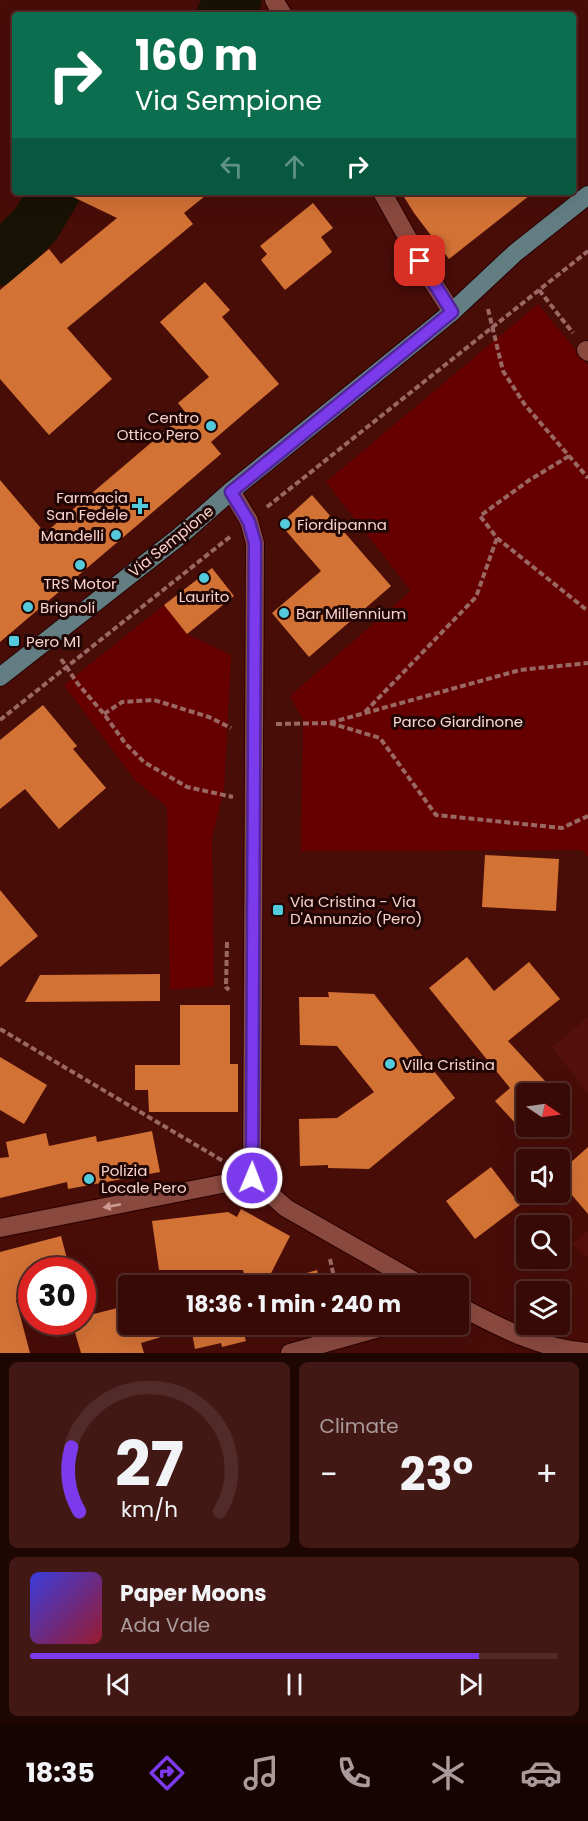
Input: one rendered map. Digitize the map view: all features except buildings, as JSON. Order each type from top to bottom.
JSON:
[{"type":"main road","name":"Via Sempione","points":[[0,677],[180,536],[452,312],[515,253],[588,195]]},
{"type":"street","points":[[384,195],[430,278],[452,312]]},
{"type":"street","points":[[231,492],[249,522],[255,543],[252,1178],[286,1208],[404,1275]]},
{"type":"street","points":[[0,1228],[252,1178]]},
{"type":"street","points":[[469,1312],[532,1347],[588,1352]]},
{"type":"street","points":[[290,1353],[354,1335]]},
{"type":"path","points":[[0,720],[588,251]]},
{"type":"path","points":[[482,283],[503,370],[525,405],[588,478]]},
{"type":"path","points":[[539,290],[587,351]]},
{"type":"path","points":[[569,456],[528,481],[480,516],[497,538],[588,611]]},
{"type":"path","points":[[365,713],[476,597],[497,538]]},
{"type":"path","points":[[50,637],[66,668],[125,743],[144,762],[188,787],[254,801]]},
{"type":"path","points":[[254,725],[329,723],[520,670],[588,663]]},
{"type":"path","points":[[104,714],[122,702],[154,700],[231,726],[231,738]]},
{"type":"path","points":[[329,723],[380,738],[436,815],[561,828],[588,816]]},
{"type":"path","points":[[230,808],[231,785]]},
{"type":"path","points":[[227,940],[226,987],[253,1015]]},
{"type":"path","points":[[0,1029],[252,1178]]},
{"type":"shaded area","points":[[588,1017],[588,1093],[552,1047]]},
{"type":"shaded area","points":[[588,1231],[588,1257],[571,1244]]},
{"type":"green space","name":"Parco Giardinone","points":[[538,304],[588,365],[588,857],[582,850],[301,851],[303,720],[290,696],[411,591],[326,482]]},
{"type":"green space","points":[[164,605],[187,634],[231,655],[224,789],[212,837],[214,986],[170,990],[167,807],[135,780],[64,685]]},
{"type":"waterway","points":[[225,12],[236,0]]},
{"type":"waterway","points":[[0,260],[36,224],[53,195]]},
{"type":"place","name":"Centro Ottico Pero","points":[[211,426]]},
{"type":"place","name":"Farmacia San Fedele","points":[[140,506]]},
{"type":"place","name":"Fiordipanna","points":[[285,524]]},
{"type":"place","name":"Mandelli","points":[[116,535]]},
{"type":"place","name":"TRS Motor","points":[[80,565]]},
{"type":"place","name":"Laurito","points":[[204,578]]},
{"type":"place","name":"Brignoli","points":[[28,607]]},
{"type":"place","name":"Bar Millennium","points":[[284,613]]},
{"type":"place","name":"Pero M1","points":[[14,641]]},
{"type":"place","name":"Via Cristina - Via D'Annunzio (Pero)","points":[[278,910]]},
{"type":"place","name":"Villa Cristina","points":[[390,1064]]},
{"type":"place","name":"Polizia Locale Pero","points":[[89,1179]]},
{"type":"route","points":[[252,1178],[255,543],[249,522],[231,492],[452,312],[420,261]]}]
